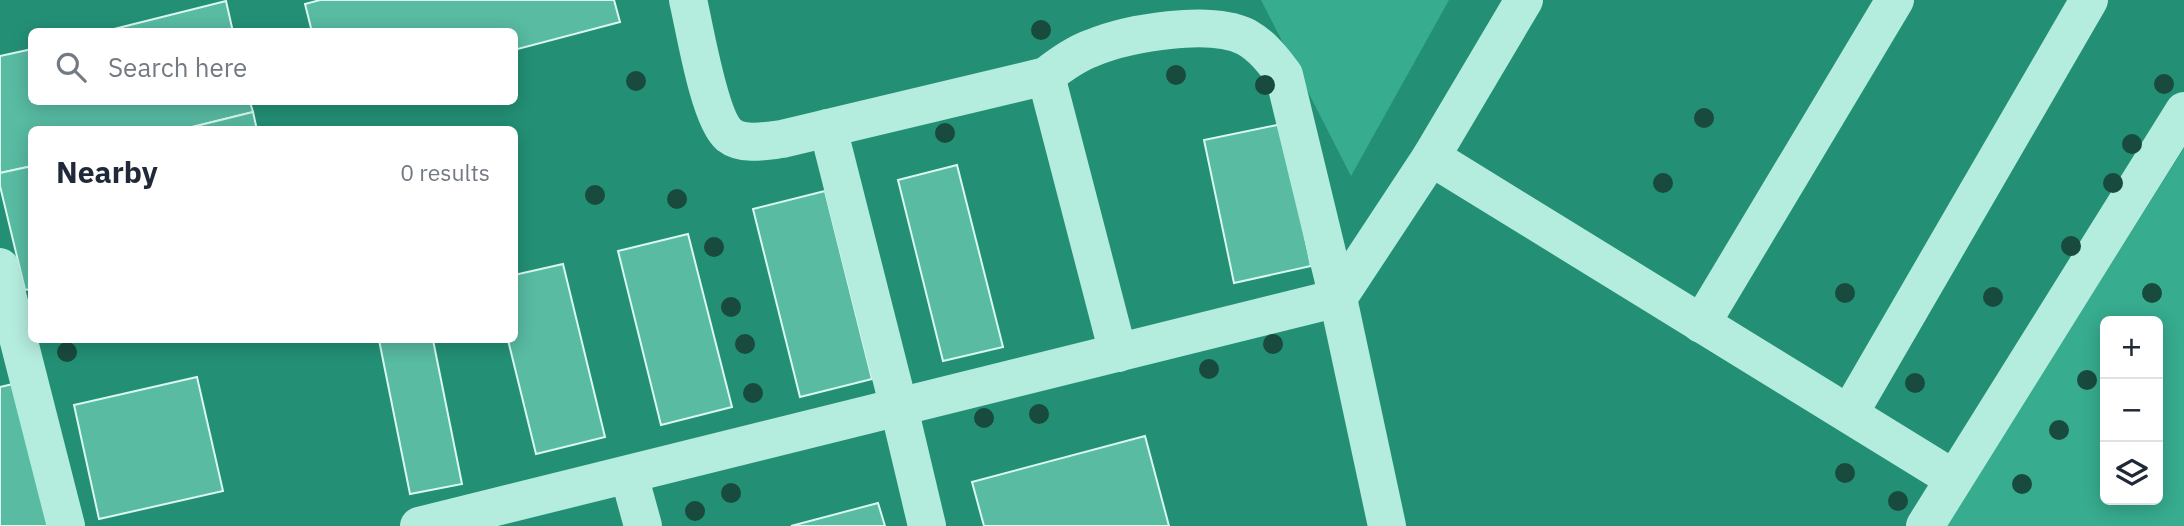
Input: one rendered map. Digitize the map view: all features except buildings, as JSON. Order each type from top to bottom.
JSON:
[{"type":"lane","points":[[688,0],[715,113],[729,135],[753,143],[782,139],[1046,76],[1091,48],[1129,37],[1175,29],[1222,31],[1245,37],[1270,55],[1284,75],[1338,298],[1387,526]]},
{"type":"lane","points":[[419,526],[1338,298],[1431,157],[1524,0]]},
{"type":"lane","points":[[1701,324],[1895,0]]},
{"type":"lane","points":[[1849,414],[2089,0]]},
{"type":"lane","points":[[1046,76],[1118,353]]},
{"type":"lane","points":[[1925,526],[2184,111]]},
{"type":"lane","points":[[828,128],[927,526]]},
{"type":"lane","points":[[1431,157],[1954,480]]},
{"type":"lane","points":[[0,267],[66,526]]},
{"type":"lane","points":[[629,474],[643,526]]},
{"type":"green space","points":[[1261,0],[1449,0],[1351,176]]},
{"type":"green space","points":[[2184,148],[2184,526],[1946,526]]}]
